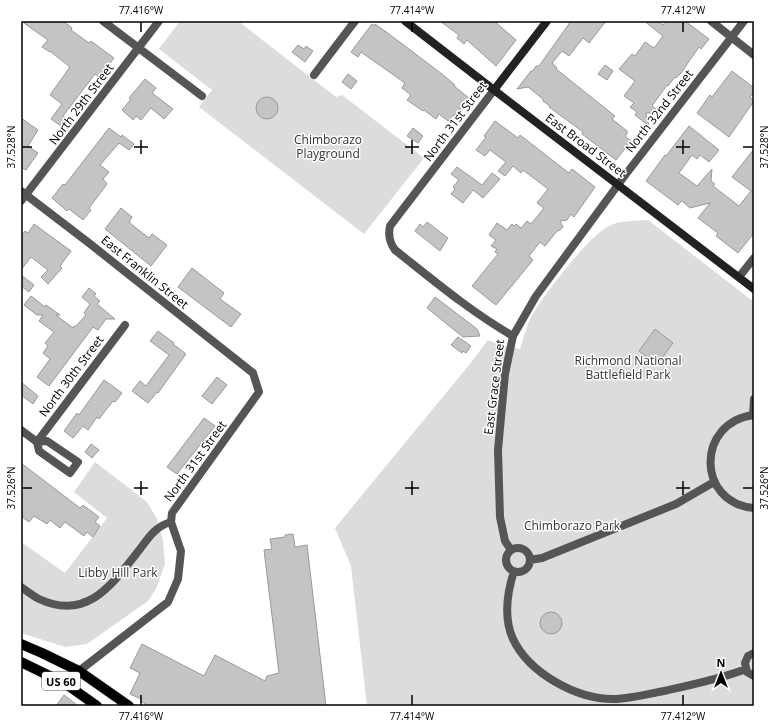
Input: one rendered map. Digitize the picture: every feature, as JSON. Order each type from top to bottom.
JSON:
[{"type":"main road","name":"East Broad Street","points":[[405,21],[754,288]]},
{"type":"main road","name":"North 31st Street","points":[[494,90],[547,21]]},
{"type":"main road","name":"US 60","points":[[21,644],[42,652],[79,671],[129,706]]},
{"type":"main road","name":"US 60","points":[[21,662],[66,684],[97,706]]},
{"type":"street","points":[[104,21],[202,96]]},
{"type":"street","name":"North 29th Street","points":[[23,196],[159,21]]},
{"type":"street","points":[[314,75],[355,21]]},
{"type":"street","points":[[711,21],[754,54]]},
{"type":"street","name":"North 32nd Street","points":[[513,336],[536,296],[618,184],[744,21]]},
{"type":"street","name":"North 31st Street","points":[[389,239],[388,233],[390,226],[494,90]]},
{"type":"street","name":"East Franklin Street","points":[[23,196],[89,243],[253,374]]},
{"type":"street","name":"East Grace Street","points":[[389,239],[395,250],[493,324],[513,336],[504,388],[498,450],[500,517],[505,541],[511,550],[507,555],[506,561],[509,567],[514,571]]},
{"type":"street","points":[[739,277],[754,258]]},
{"type":"street","name":"North 30th Street","points":[[37,442],[125,325]]},
{"type":"street","name":"North 31st Street","points":[[66,684],[79,671],[168,602],[178,579],[181,551],[171,522],[172,513],[259,392],[253,374]]},
{"type":"street","points":[[754,399],[753,415],[738,419],[727,426],[719,435],[713,446],[710,458],[710,470],[714,482],[721,492],[730,501],[744,508],[754,508]]},
{"type":"street","points":[[21,430],[37,442],[39,451],[70,473],[78,462],[47,441],[37,442]]},
{"type":"street","points":[[530,560],[542,558],[676,504],[714,482]]},
{"type":"street","points":[[21,587],[39,599],[56,604],[72,606],[91,601],[101,594],[119,576],[151,536],[163,524],[171,522]]},
{"type":"street","points":[[511,550],[519,548],[525,550],[529,554],[530,560],[529,565],[525,570],[519,572],[514,571],[507,598],[508,617],[513,639],[519,649],[535,667],[567,689],[596,698],[614,699],[646,695],[694,684],[746,668]]},
{"type":"street","points":[[754,653],[746,658],[745,663],[749,673],[754,676]]},
{"type":"green space","name":"Chimborazo Playground","points":[[180,21],[238,21],[336,97],[342,95],[424,158],[364,234],[199,107],[212,90],[159,49]]},
{"type":"green space","name":"Chimborazo Park","points":[[648,220],[754,302],[754,706],[367,706],[351,566],[335,528],[488,340],[497,344],[520,349],[529,321],[537,307],[567,267],[590,241],[600,232],[613,224],[628,221]]},
{"type":"green space","name":"Libby Hill Park","points":[[95,462],[147,502],[157,519],[163,541],[165,564],[156,589],[148,601],[87,644],[65,647],[21,633],[21,542],[65,573],[107,518],[74,492]]},
{"type":"building","points":[[21,21],[63,21],[72,28],[71,30],[89,43],[91,41],[114,58],[99,77],[95,74],[63,116],[66,118],[61,126],[51,119],[62,104],[50,95],[70,67],[50,51],[42,47],[48,40]]},
{"type":"building","points":[[440,21],[494,21],[516,40],[496,66],[467,40],[464,44],[457,38],[459,35]]},
{"type":"building","points":[[571,21],[606,21],[589,43],[583,38],[569,56],[562,51],[552,63],[557,68],[556,69],[615,116],[612,119],[627,131],[625,136],[631,141],[616,160],[582,134],[583,132],[549,107],[550,106],[543,101],[543,99],[528,87],[517,89],[531,71],[532,72],[536,66],[539,66]]},
{"type":"building","points":[[644,21],[658,21],[663,25],[666,21],[685,21],[709,39],[701,49],[699,47],[681,73],[676,78],[675,77],[668,86],[667,85],[652,106],[661,113],[646,113],[649,126],[635,115],[637,112],[630,107],[634,103],[624,96],[635,81],[619,69],[632,54],[635,56],[645,42],[654,48],[663,36]]},
{"type":"building","points":[[372,24],[374,26],[375,24],[385,31],[442,74],[469,98],[455,116],[453,115],[448,121],[439,114],[436,119],[424,110],[423,111],[407,100],[411,95],[402,88],[405,83],[361,52],[358,57],[351,52]]},
{"type":"building","points":[[298,45],[304,49],[306,46],[313,51],[305,62],[292,52]]},
{"type":"building","points":[[605,65],[613,71],[607,80],[598,74]]},
{"type":"building","points":[[732,71],[754,88],[754,92],[750,97],[754,101],[729,137],[697,113],[710,95],[712,97]]},
{"type":"building","points":[[348,74],[357,81],[351,89],[342,82]]},
{"type":"building","points":[[145,79],[156,88],[152,93],[173,109],[164,119],[151,108],[141,120],[136,116],[133,120],[122,110],[131,99],[129,98]]},
{"type":"building","points":[[267,97],[275,100],[278,108],[275,116],[267,119],[259,116],[256,108],[259,100]]},
{"type":"building","points":[[21,118],[38,130],[28,146],[38,153],[26,170],[21,167]]},
{"type":"building","points":[[495,121],[518,138],[520,135],[569,173],[572,169],[595,187],[574,217],[571,214],[567,220],[560,221],[563,227],[557,231],[545,246],[540,242],[529,256],[533,260],[496,305],[472,286],[498,254],[495,252],[497,249],[491,246],[496,240],[489,235],[497,223],[507,230],[512,224],[514,226],[516,224],[521,228],[527,221],[531,224],[544,208],[537,203],[548,189],[523,170],[521,173],[513,166],[505,176],[498,171],[506,162],[490,150],[485,156],[476,150],[486,137],[484,136]]},
{"type":"building","points":[[689,126],[719,150],[709,162],[700,155],[697,159],[692,155],[679,173],[697,186],[712,169],[711,181],[715,184],[713,186],[739,206],[751,191],[732,177],[754,149],[754,233],[738,253],[716,236],[718,233],[698,218],[710,203],[690,208],[682,201],[678,205],[646,181]]},
{"type":"building","points":[[109,128],[134,144],[129,150],[119,143],[100,165],[109,172],[103,179],[107,184],[89,208],[91,210],[83,220],[69,209],[67,211],[52,198],[63,184],[65,185]]},
{"type":"building","points":[[413,128],[423,136],[418,143],[407,136]]},
{"type":"building","points":[[457,167],[482,185],[492,173],[500,179],[483,198],[473,190],[463,203],[451,194],[455,189],[453,187],[459,180],[451,174]]},
{"type":"building","points":[[121,208],[132,217],[129,222],[136,228],[149,238],[152,234],[167,245],[151,266],[105,229]]},
{"type":"building","points":[[427,222],[448,238],[440,251],[415,231],[420,224],[423,227]]},
{"type":"building","points":[[34,224],[71,251],[60,266],[62,268],[48,284],[41,277],[48,270],[31,257],[21,270],[21,237],[25,231],[28,233]]},
{"type":"building","points":[[192,268],[224,293],[220,299],[241,314],[231,327],[178,287]]},
{"type":"building","points":[[21,275],[34,285],[29,292],[21,286]]},
{"type":"building","points":[[89,288],[96,294],[94,296],[100,301],[97,304],[115,319],[106,319],[98,330],[93,327],[49,386],[37,377],[50,359],[43,353],[48,346],[45,343],[54,332],[39,321],[43,315],[37,315],[24,305],[31,296],[45,307],[46,305],[60,315],[56,315],[73,328],[86,315],[84,313],[90,304],[82,297]]},
{"type":"building","points":[[435,297],[477,329],[480,336],[463,337],[427,308]]},
{"type":"building","points":[[655,329],[673,343],[657,365],[639,351]]},
{"type":"building","points":[[158,331],[186,354],[158,393],[157,392],[148,403],[132,391],[140,381],[146,386],[169,355],[150,341]]},
{"type":"building","points":[[458,337],[471,346],[466,353],[463,351],[462,353],[451,345]]},
{"type":"building","points":[[217,377],[227,385],[212,404],[202,396]]},
{"type":"building","points":[[104,380],[122,393],[115,402],[113,401],[99,419],[97,417],[88,430],[83,426],[73,438],[64,431],[77,413],[79,415]]},
{"type":"building","points":[[21,382],[38,396],[33,404],[21,395]]},
{"type":"building","points":[[204,418],[215,426],[177,474],[167,467]]},
{"type":"building","points":[[91,444],[99,450],[92,458],[85,452]]},
{"type":"building","points":[[21,463],[80,508],[83,505],[99,517],[95,522],[100,526],[93,537],[87,532],[84,536],[65,522],[60,528],[50,520],[47,524],[34,516],[29,522],[21,516]]},
{"type":"building","points":[[293,534],[295,547],[307,545],[326,706],[149,706],[140,701],[141,699],[130,694],[140,673],[130,668],[142,644],[204,676],[215,655],[265,681],[267,676],[279,673],[264,550],[272,549],[270,539],[285,537],[285,535]]},
{"type":"building","points":[[551,612],[559,615],[562,623],[559,631],[551,634],[543,631],[540,623],[543,615]]},
{"type":"building","points":[[64,695],[78,706],[56,706]]},
{"type":"park label","name":"Richmond National Battlefield Park","points":[[628,367]]}]
